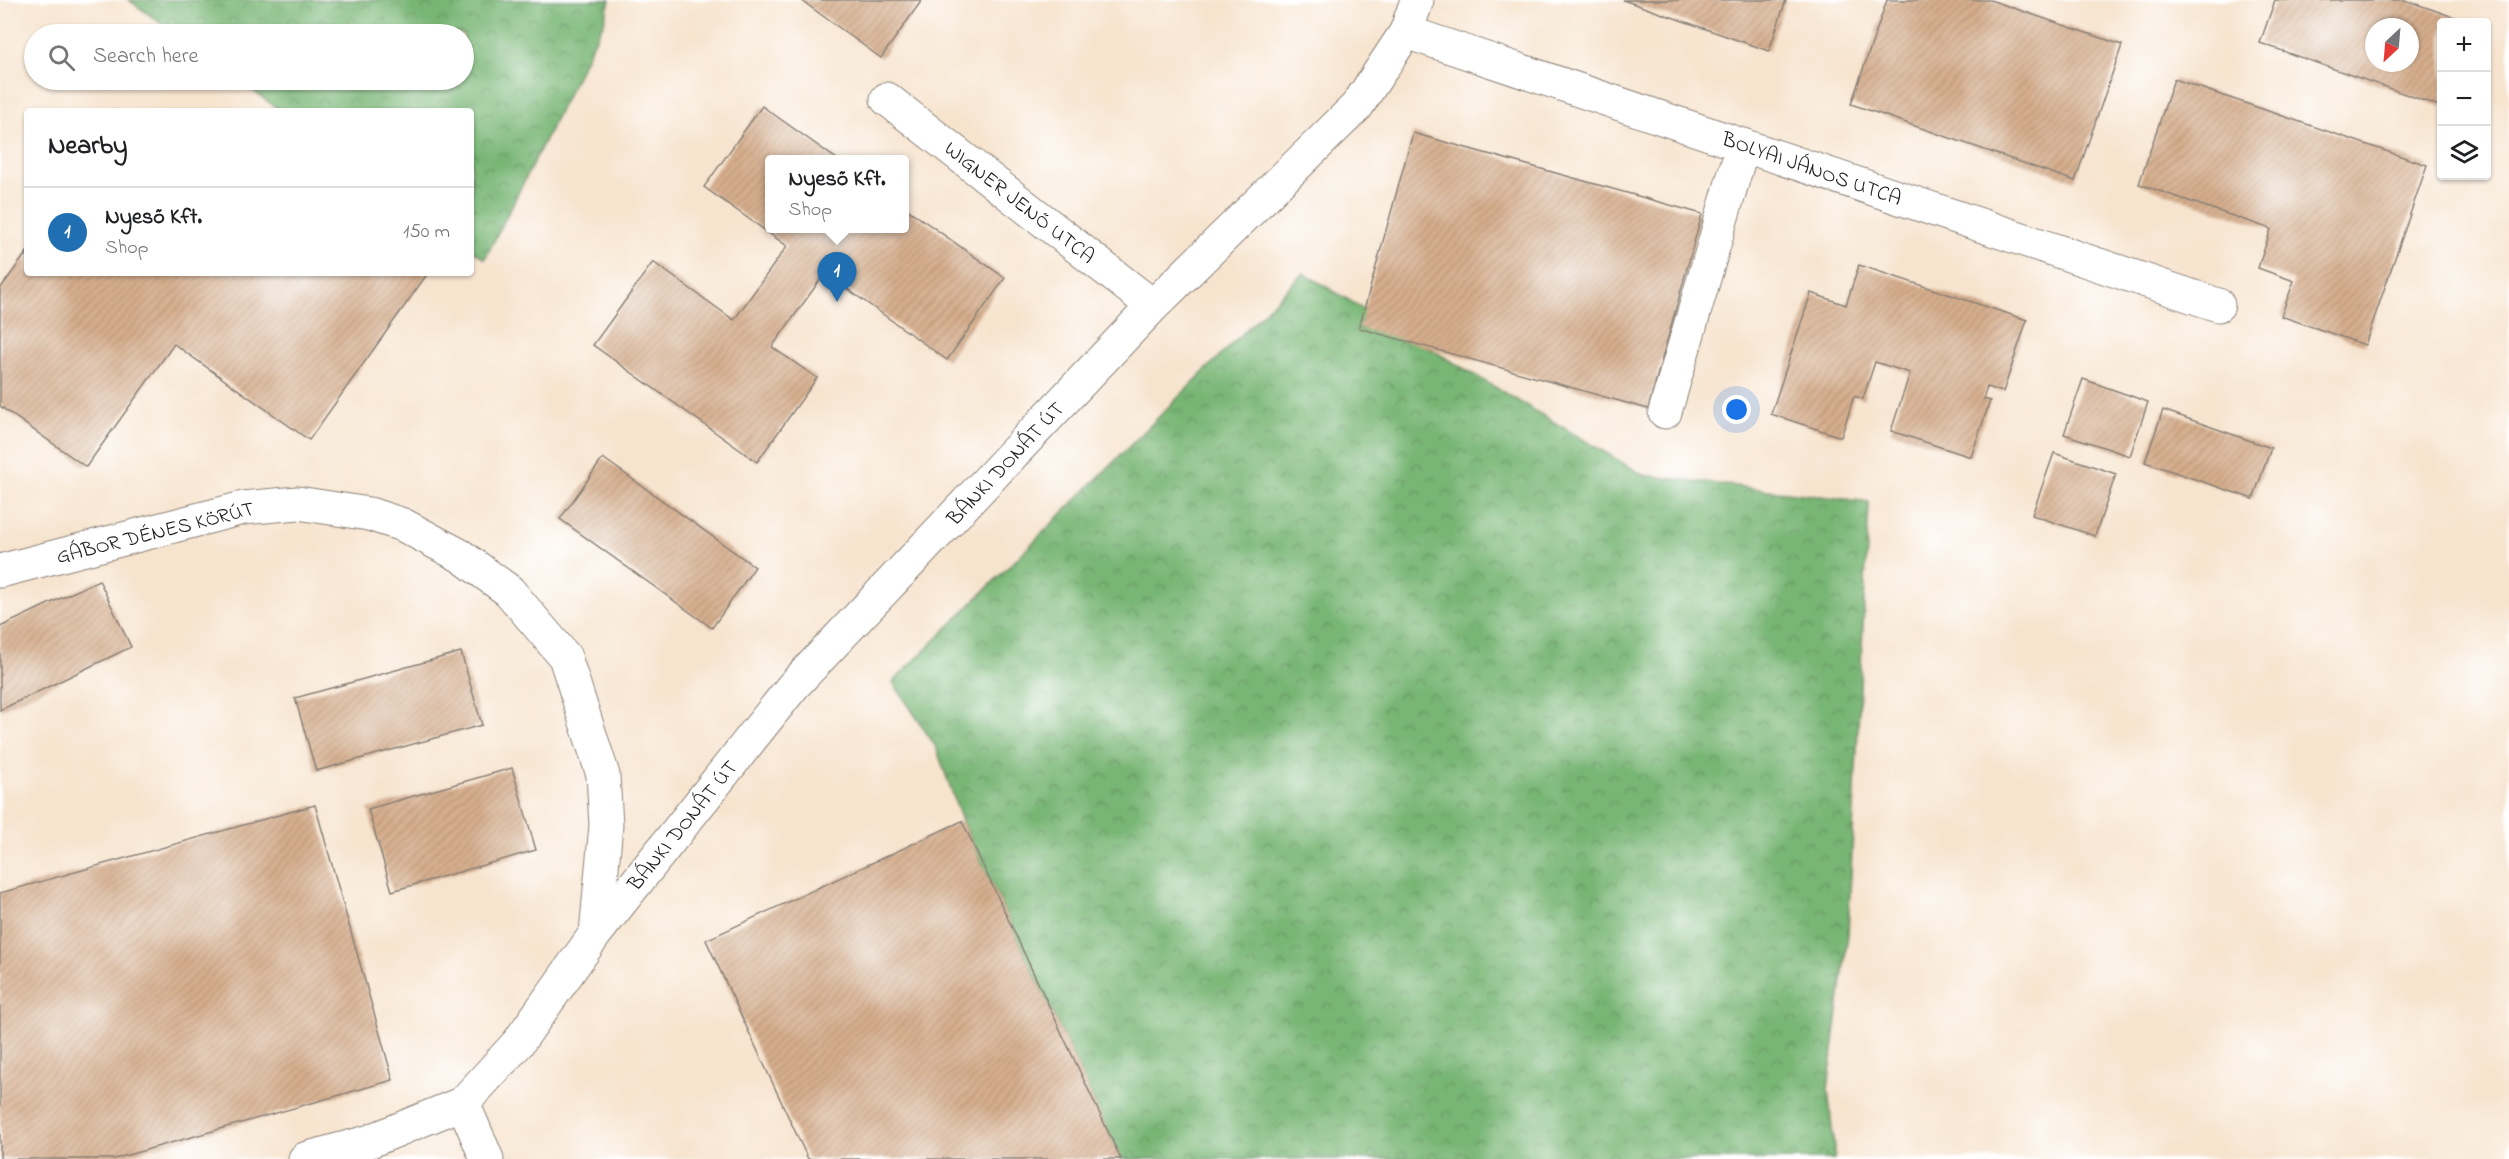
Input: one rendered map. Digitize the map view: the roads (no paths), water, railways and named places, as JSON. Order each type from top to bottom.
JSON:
[{"type":"lane","name":"BÁNKI DONÁT ÚT","points":[[596,933],[793,686],[1153,306],[1358,106],[1406,32],[1417,0]]},
{"type":"lane","name":"BOLYAI JÁNOS UTCA","points":[[1406,32],[2218,305]]},
{"type":"lane","name":"WIGNER JENŐ UTCA","points":[[886,99],[1153,306]]},
{"type":"lane","points":[[1665,412],[1743,145]]},
{"type":"lane","name":"GÁBOR DÉNES KÖRÚT","points":[[0,571],[243,508],[298,503],[369,514],[392,521],[461,556],[509,591],[565,657],[603,775],[606,825],[596,933]]},
{"type":"lane","points":[[304,1159],[368,1142],[463,1103],[518,1043],[596,933]]},
{"type":"lane","points":[[463,1103],[487,1159]]},
{"type":"place","name":"Nyeső Kft.","points":[[837,302]]}]
